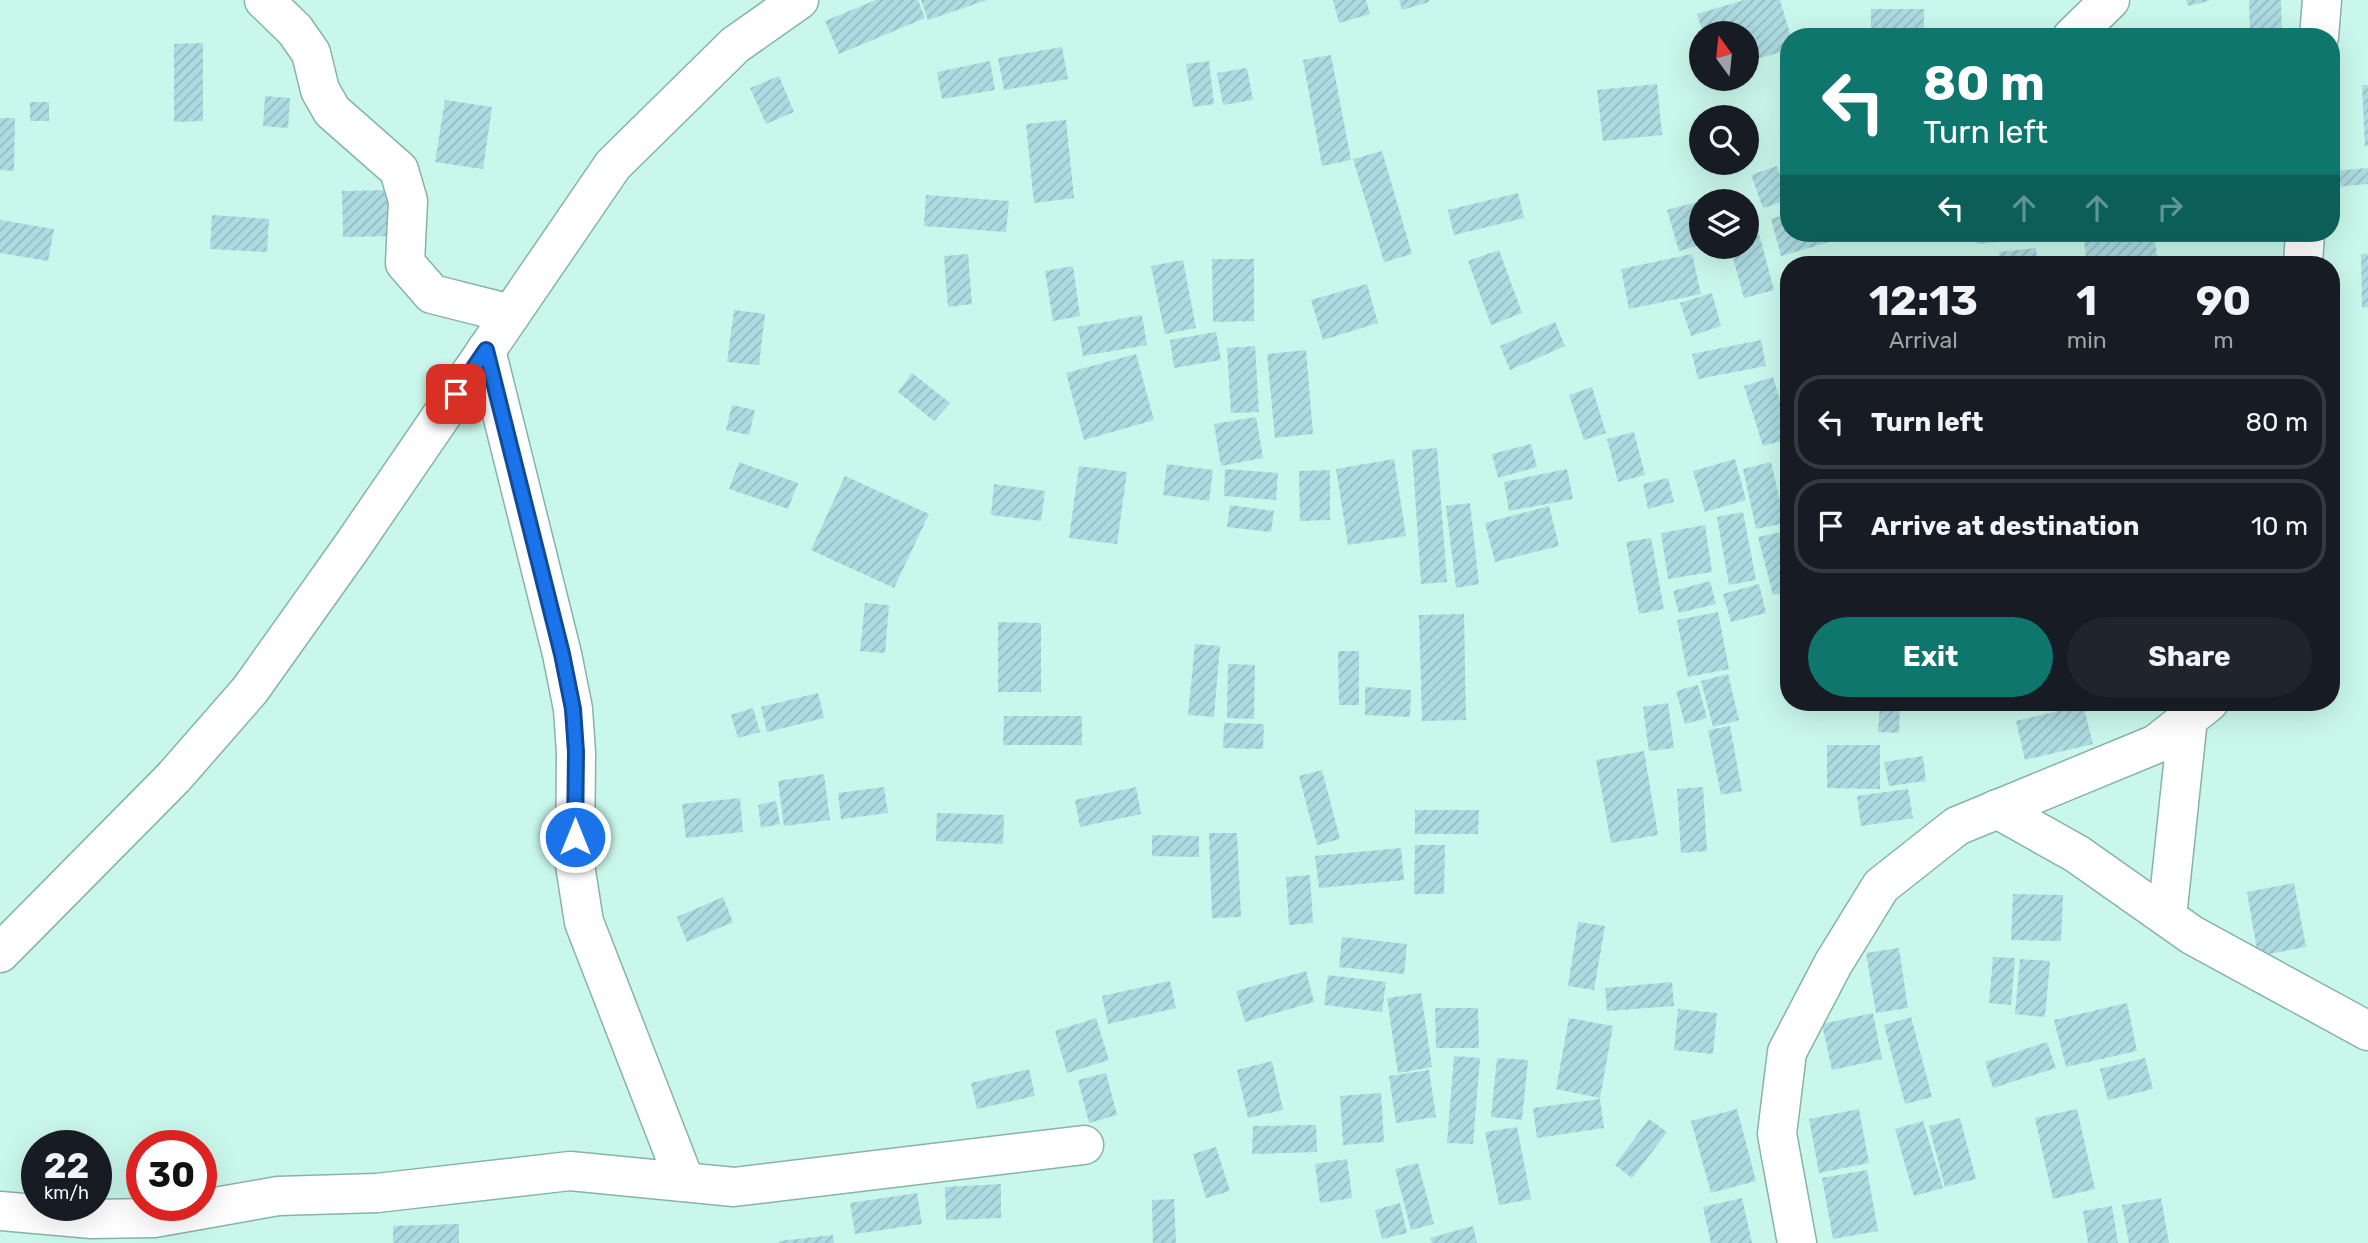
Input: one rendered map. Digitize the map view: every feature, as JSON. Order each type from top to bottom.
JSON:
[{"type":"street","points":[[264,0],[295,30],[311,53],[320,90],[332,111],[400,170],[408,201],[405,262],[432,294],[511,314]]},
{"type":"street","points":[[0,953],[174,777],[250,690],[351,548],[613,165],[734,45],[799,0]]},
{"type":"street","points":[[2081,28],[2110,0]]},
{"type":"street","points":[[2320,28],[2322,0]]},
{"type":"street","points":[[486,350],[562,654],[573,709],[576,752],[575,865],[584,922],[685,1182]]},
{"type":"street","points":[[1797,1243],[1777,1134],[1787,1052],[1833,964],[1881,886],[1956,826],[2156,744],[2198,711]]},
{"type":"street","points":[[2167,918],[2199,711]]},
{"type":"street","points":[[1997,809],[2077,854],[2192,935],[2368,1031]]},
{"type":"street","points":[[0,1211],[92,1219],[154,1218],[278,1196],[377,1193],[569,1171],[734,1187],[1084,1145]]},
{"type":"building","points":[[876,0],[918,0],[925,18],[839,54],[825,21]]},
{"type":"building","points":[[921,0],[987,0],[928,20]]},
{"type":"building","points":[[1333,0],[1366,0],[1370,14],[1339,23]]},
{"type":"building","points":[[1399,0],[1429,0],[1429,2],[1402,10]]},
{"type":"building","points":[[1744,0],[1780,0],[1788,28],[1780,28],[1780,52],[1759,58],[1759,21],[1699,21],[1697,14]]},
{"type":"building","points":[[2186,0],[2209,0],[2209,1],[2188,6]]},
{"type":"building","points":[[2249,0],[2281,0],[2282,28],[2250,28]]},
{"type":"building","points":[[1871,9],[1924,9],[1924,28],[1871,28]]},
{"type":"building","points":[[203,43],[203,121],[174,122],[174,44]]},
{"type":"building","points":[[1062,47],[1068,79],[1004,90],[998,58]]},
{"type":"building","points":[[1331,55],[1351,160],[1322,166],[1303,60]]},
{"type":"building","points":[[990,61],[995,90],[942,99],[937,72]]},
{"type":"building","points":[[1209,61],[1214,104],[1193,107],[1186,64]]},
{"type":"building","points":[[1247,68],[1253,100],[1223,105],[1217,73]]},
{"type":"building","points":[[779,76],[794,112],[766,124],[750,88]]},
{"type":"building","points":[[1657,84],[1662,135],[1603,141],[1597,90]]},
{"type":"building","points":[[2362,85],[2368,85],[2368,146],[2365,146]]},
{"type":"building","points":[[265,96],[290,98],[288,128],[263,126]]},
{"type":"building","points":[[445,100],[492,107],[483,169],[435,162]]},
{"type":"building","points":[[30,102],[49,102],[49,121],[30,121]]},
{"type":"building","points":[[0,118],[15,118],[14,171],[0,170]]},
{"type":"building","points":[[1066,120],[1074,198],[1034,203],[1026,124]]},
{"type":"building","points":[[1382,151],[1412,254],[1384,262],[1353,159]]},
{"type":"building","points":[[1777,166],[1780,175],[1780,203],[1763,208],[1759,189],[1756,189],[1751,175],[1759,175],[1759,172]]},
{"type":"building","points":[[2368,168],[2368,184],[2340,187],[2340,170]]},
{"type":"building","points":[[394,190],[395,236],[343,237],[342,191]]},
{"type":"building","points":[[1518,193],[1524,218],[1454,235],[1448,210]]},
{"type":"building","points":[[926,195],[1009,201],[1006,232],[924,226]]},
{"type":"building","points":[[1689,204],[1689,248],[1679,251],[1667,210]]},
{"type":"building","points":[[212,215],[269,219],[267,252],[210,249]]},
{"type":"building","points":[[1780,216],[1780,242],[1829,242],[1781,256],[1771,219]]},
{"type":"building","points":[[0,220],[54,229],[48,261],[0,253]]},
{"type":"building","points":[[1759,234],[1774,290],[1744,298],[1733,259],[1759,259]]},
{"type":"building","points":[[2084,242],[2155,242],[2157,256],[2086,256]]},
{"type":"building","points":[[2036,248],[2036,256],[1999,256],[1999,252]]},
{"type":"building","points":[[1499,250],[1522,313],[1491,325],[1468,261]]},
{"type":"building","points":[[968,254],[972,304],[948,307],[944,256]]},
{"type":"building","points":[[2361,254],[2368,254],[2368,307],[2362,308]]},
{"type":"building","points":[[1689,255],[1689,259],[1693,259],[1701,294],[1629,309],[1621,269]]},
{"type":"building","points":[[1212,259],[1254,259],[1254,321],[1213,322]]},
{"type":"building","points":[[1183,260],[1196,328],[1165,334],[1151,266]]},
{"type":"building","points":[[1073,266],[1080,316],[1053,321],[1045,271]]},
{"type":"building","points":[[1367,284],[1378,323],[1323,340],[1311,300]]},
{"type":"building","points":[[1712,293],[1721,326],[1691,336],[1680,303]]},
{"type":"building","points":[[734,310],[765,314],[759,365],[727,362]]},
{"type":"building","points":[[1142,315],[1147,345],[1083,356],[1078,327]]},
{"type":"building","points":[[1555,322],[1565,346],[1510,370],[1500,346]]},
{"type":"building","points":[[1216,332],[1221,360],[1174,368],[1170,340]]},
{"type":"building","points":[[1761,340],[1766,366],[1698,379],[1692,354]]},
{"type":"building","points":[[1255,346],[1259,412],[1231,413],[1227,348]]},
{"type":"building","points":[[1306,350],[1313,434],[1275,438],[1267,354]]},
{"type":"building","points":[[1136,354],[1154,420],[1084,440],[1066,373]]},
{"type":"building","points":[[912,373],[950,403],[934,421],[898,392]]},
{"type":"building","points":[[1773,377],[1780,400],[1780,441],[1763,446],[1744,386]]},
{"type":"building","points":[[1592,387],[1606,433],[1584,440],[1569,395]]},
{"type":"building","points":[[732,405],[755,410],[749,435],[726,430]]},
{"type":"building","points":[[1256,417],[1263,458],[1221,466],[1214,424]]},
{"type":"building","points":[[1634,432],[1645,475],[1618,482],[1607,439]]},
{"type":"building","points":[[1531,444],[1537,467],[1498,478],[1492,454]]},
{"type":"building","points":[[1437,448],[1447,582],[1421,584],[1412,450]]},
{"type":"building","points":[[1394,459],[1406,536],[1348,545],[1336,469]]},
{"type":"building","points":[[1735,459],[1746,500],[1705,512],[1693,471]]},
{"type":"building","points":[[739,462],[798,483],[788,509],[729,489]]},
{"type":"building","points":[[1771,462],[1780,501],[1780,524],[1756,529],[1743,469]]},
{"type":"building","points":[[1167,464],[1213,470],[1209,501],[1163,495]]},
{"type":"building","points":[[1079,466],[1127,472],[1117,544],[1069,538]]},
{"type":"building","points":[[1225,469],[1278,473],[1276,500],[1224,496]]},
{"type":"building","points":[[1567,469],[1573,499],[1509,511],[1504,482]]},
{"type":"building","points":[[1330,470],[1330,520],[1300,521],[1299,471]]},
{"type":"building","points":[[845,476],[929,514],[894,588],[811,550]]},
{"type":"building","points":[[1668,478],[1674,502],[1648,509],[1643,484]]},
{"type":"building","points":[[994,484],[1045,491],[1041,521],[991,515]]},
{"type":"building","points":[[1470,503],[1479,584],[1456,588],[1446,506]]},
{"type":"building","points":[[1230,505],[1274,511],[1271,532],[1227,527]]},
{"type":"building","points":[[1549,506],[1559,546],[1495,562],[1485,523]]},
{"type":"building","points":[[1743,512],[1756,580],[1729,585],[1717,517]]},
{"type":"building","points":[[1705,525],[1712,572],[1668,579],[1661,533]]},
{"type":"building","points":[[1780,532],[1780,593],[1773,595],[1758,537]]},
{"type":"building","points":[[1651,538],[1664,609],[1639,614],[1626,542]]},
{"type":"building","points":[[1710,581],[1716,604],[1679,613],[1673,591]]},
{"type":"building","points":[[1759,584],[1766,613],[1731,622],[1723,594]]},
{"type":"building","points":[[865,603],[889,605],[885,653],[860,651]]},
{"type":"building","points":[[1718,612],[1729,669],[1688,677],[1677,620]]},
{"type":"building","points":[[1464,614],[1466,720],[1422,721],[1419,615]]},
{"type":"building","points":[[998,622],[1041,623],[1041,692],[998,692]]},
{"type":"building","points":[[1195,644],[1220,646],[1214,717],[1188,715]]},
{"type":"building","points":[[1338,651],[1359,651],[1359,705],[1339,705]]},
{"type":"building","points":[[1228,664],[1255,665],[1254,719],[1227,718]]},
{"type":"building","points":[[1728,674],[1739,720],[1713,727],[1701,681]]},
{"type":"building","points":[[1698,685],[1707,718],[1685,724],[1676,691]]},
{"type":"building","points":[[1365,687],[1411,690],[1410,717],[1365,715]]},
{"type":"building","points":[[818,693],[824,718],[767,732],[761,707]]},
{"type":"building","points":[[1668,703],[1674,748],[1649,751],[1643,707]]},
{"type":"building","points":[[753,708],[760,732],[738,738],[731,715]]},
{"type":"building","points":[[1879,711],[1900,711],[1899,733],[1878,732]]},
{"type":"building","points":[[2058,711],[2085,711],[2093,744],[2025,760],[2016,721]]},
{"type":"building","points":[[1004,716],[1082,716],[1082,745],[1003,745]]},
{"type":"building","points":[[1224,723],[1264,724],[1263,749],[1223,748]]},
{"type":"building","points":[[1730,726],[1742,791],[1721,795],[1708,730]]},
{"type":"building","points":[[1827,745],[1880,745],[1880,789],[1827,788]]},
{"type":"building","points":[[1644,751],[1658,835],[1611,843],[1596,760]]},
{"type":"building","points":[[1923,756],[1926,781],[1889,786],[1884,762]]},
{"type":"building","points":[[1322,770],[1340,839],[1317,845],[1299,776]]},
{"type":"building","points":[[824,774],[830,820],[784,826],[778,781]]},
{"type":"building","points":[[884,787],[888,813],[841,819],[838,793]]},
{"type":"building","points":[[1136,787],[1141,814],[1080,827],[1075,800]]},
{"type":"building","points":[[1703,787],[1707,851],[1681,853],[1677,789]]},
{"type":"building","points":[[1908,789],[1913,818],[1861,826],[1857,796]]},
{"type":"building","points":[[740,798],[743,832],[686,838],[682,804]]},
{"type":"building","points":[[776,801],[780,824],[761,828],[758,805]]},
{"type":"building","points":[[1415,810],[1479,810],[1478,834],[1415,834]]},
{"type":"building","points":[[937,813],[1004,815],[1003,844],[936,841]]},
{"type":"building","points":[[1209,833],[1237,833],[1241,917],[1212,918]]},
{"type":"building","points":[[1152,835],[1199,836],[1199,857],[1152,856]]},
{"type":"building","points":[[1415,845],[1445,845],[1444,894],[1414,894]]},
{"type":"building","points":[[1401,848],[1404,880],[1319,888],[1315,856]]},
{"type":"building","points":[[1310,875],[1313,923],[1289,925],[1286,877]]},
{"type":"building","points":[[2294,883],[2306,947],[2258,956],[2247,892]]},
{"type":"building","points":[[2013,894],[2063,895],[2061,941],[2011,940]]},
{"type":"building","points":[[723,897],[733,922],[687,942],[677,917]]},
{"type":"building","points":[[1578,922],[1605,926],[1594,990],[1568,986]]},
{"type":"building","points":[[1342,937],[1407,944],[1404,974],[1339,967]]},
{"type":"building","points":[[1899,948],[1908,1008],[1876,1013],[1866,953]]},
{"type":"building","points":[[1993,957],[2015,958],[2011,1005],[1989,1003]]},
{"type":"building","points":[[2020,959],[2050,961],[2045,1017],[2015,1014]]},
{"type":"building","points":[[1306,971],[1314,1002],[1245,1022],[1236,991]]},
{"type":"building","points":[[1328,975],[1386,982],[1382,1012],[1324,1005]]},
{"type":"building","points":[[1170,981],[1176,1008],[1108,1024],[1102,996]]},
{"type":"building","points":[[1672,982],[1674,1006],[1607,1011],[1605,988]]},
{"type":"building","points":[[1421,993],[1432,1067],[1398,1073],[1387,998]]},
{"type":"building","points":[[2127,1003],[2137,1051],[2066,1067],[2054,1020]]},
{"type":"building","points":[[1435,1008],[1478,1008],[1479,1048],[1436,1048]]},
{"type":"building","points":[[1678,1009],[1717,1013],[1713,1054],[1674,1050]]},
{"type":"building","points":[[1873,1013],[1882,1059],[1832,1070],[1822,1024]]},
{"type":"building","points":[[1911,1017],[1932,1097],[1905,1104],[1884,1025]]},
{"type":"building","points":[[1096,1018],[1109,1060],[1067,1073],[1055,1031]]},
{"type":"building","points":[[1569,1018],[1613,1026],[1600,1098],[1556,1089]]},
{"type":"building","points":[[2047,1042],[2056,1068],[1993,1088],[1985,1062]]},
{"type":"building","points":[[1454,1056],[1480,1058],[1473,1144],[1447,1143]]},
{"type":"building","points":[[1497,1058],[1528,1060],[1522,1120],[1491,1117]]},
{"type":"building","points":[[2145,1058],[2153,1089],[2108,1100],[2100,1069]]},
{"type":"building","points":[[1272,1061],[1283,1110],[1248,1118],[1237,1070]]},
{"type":"building","points":[[1029,1069],[1035,1096],[977,1109],[971,1083]]},
{"type":"building","points":[[1429,1070],[1436,1117],[1396,1123],[1389,1076]]},
{"type":"building","points":[[1106,1073],[1117,1115],[1089,1123],[1078,1080]]},
{"type":"building","points":[[1381,1093],[1384,1142],[1343,1145],[1340,1096]]},
{"type":"building","points":[[1600,1099],[1604,1128],[1537,1138],[1533,1108]]},
{"type":"building","points":[[1737,1109],[1756,1181],[1711,1193],[1691,1121]]},
{"type":"building","points":[[1859,1109],[1869,1163],[1819,1173],[1809,1119]]},
{"type":"building","points":[[2077,1109],[2095,1189],[2053,1199],[2035,1118]]},
{"type":"building","points":[[1960,1118],[1976,1179],[1945,1187],[1929,1126]]},
{"type":"building","points":[[1649,1119],[1667,1132],[1632,1178],[1615,1165]]},
{"type":"building","points":[[1923,1121],[1943,1188],[1914,1196],[1895,1129]]},
{"type":"building","points":[[1316,1125],[1317,1152],[1252,1154],[1253,1126]]},
{"type":"building","points":[[1517,1127],[1531,1199],[1499,1205],[1485,1132]]},
{"type":"building","points":[[1216,1147],[1230,1191],[1206,1198],[1193,1154]]},
{"type":"building","points":[[1347,1159],[1352,1198],[1320,1203],[1315,1164]]},
{"type":"building","points":[[1418,1163],[1434,1224],[1411,1230],[1395,1169]]},
{"type":"building","points":[[1867,1170],[1878,1231],[1833,1239],[1822,1178]]},
{"type":"building","points":[[1001,1184],[1001,1218],[946,1220],[945,1187]]},
{"type":"building","points":[[917,1193],[922,1224],[855,1234],[850,1203]]},
{"type":"building","points":[[1742,1198],[1752,1243],[1711,1243],[1703,1207]]},
{"type":"building","points":[[2161,1198],[2169,1243],[2129,1243],[2122,1205]]},
{"type":"building","points":[[1174,1199],[1176,1243],[1153,1243],[1152,1200]]},
{"type":"building","points":[[1400,1203],[1407,1233],[1382,1239],[1375,1210]]},
{"type":"building","points":[[2112,1206],[2118,1243],[2088,1243],[2083,1211]]},
{"type":"building","points":[[459,1224],[459,1243],[393,1243],[393,1226]]},
{"type":"building","points":[[1473,1226],[1477,1243],[1432,1243],[1430,1238]]},
{"type":"building","points":[[833,1235],[834,1243],[779,1243],[779,1241]]},
{"type":"route","points":[[456,394],[486,350],[562,654],[573,709],[576,752],[575,837]]}]
